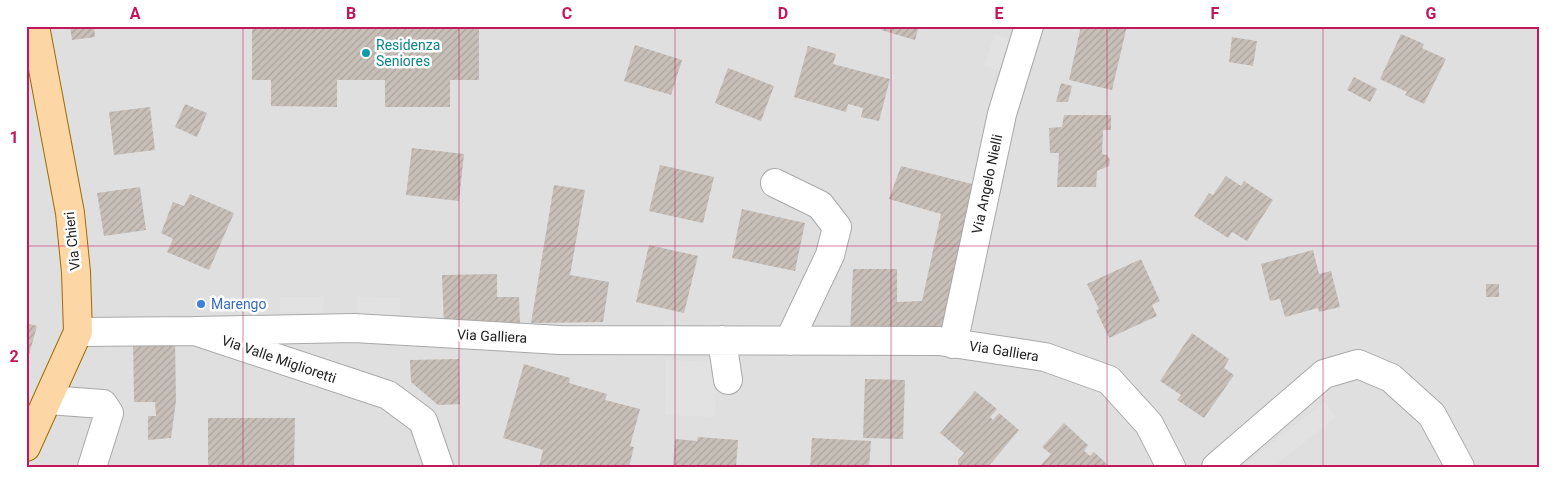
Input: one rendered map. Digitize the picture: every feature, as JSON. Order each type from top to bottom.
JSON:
[{"type":"main road","name":"Via Chieri","points":[[26,447],[78,332],[76,272],[70,213],[35,26]]},
{"type":"street","name":"Via Angelo Nielli","points":[[953,344],[1002,114],[1029,26]]},
{"type":"street","points":[[775,183],[820,205],[837,226],[830,256],[788,340]]},
{"type":"street","name":"Via Galliera","points":[[195,331],[354,328],[560,340],[939,342],[1045,357],[1109,380],[1149,424],[1170,467]]},
{"type":"street","name":"Via Valle Miglioretti","points":[[78,332],[195,331],[388,395],[423,421],[439,467]]},
{"type":"street","points":[[722,340],[728,380]]},
{"type":"street","points":[[1216,467],[1324,374],[1358,364],[1391,378],[1432,415],[1460,467]]},
{"type":"street","points":[[48,400],[103,404],[109,413],[92,467]]},
{"type":"shaded area","points":[[26,26],[1540,26],[1540,467],[26,467]]},
{"type":"shaded area","points":[[995,34],[1012,40],[1002,72],[984,66]]},
{"type":"shaded area","points":[[280,297],[324,297],[323,313],[280,312]]},
{"type":"shaded area","points":[[357,297],[400,298],[400,315],[357,314]]},
{"type":"shaded area","points":[[666,360],[717,362],[715,417],[665,415]]},
{"type":"shaded area","points":[[1324,402],[1336,417],[1273,467],[1242,467]]},
{"type":"building","points":[[70,26],[94,26],[95,37],[72,40]]},
{"type":"building","name":"Residenza Seniores","points":[[252,26],[479,26],[479,80],[450,80],[450,107],[385,107],[385,80],[337,80],[337,107],[271,106],[271,80],[252,80]]},
{"type":"building","points":[[882,26],[919,26],[915,40],[881,30]]},
{"type":"building","points":[[1081,26],[1127,26],[1112,90],[1069,80]]},
{"type":"building","points":[[1401,34],[1424,44],[1422,48],[1446,59],[1424,104],[1405,95],[1407,92],[1380,79]]},
{"type":"building","points":[[1232,37],[1257,41],[1253,66],[1229,62]]},
{"type":"building","points":[[635,45],[682,60],[671,95],[624,81]]},
{"type":"building","points":[[808,46],[836,54],[833,64],[890,79],[879,121],[861,117],[863,108],[848,104],[846,112],[794,97]]},
{"type":"building","points":[[728,68],[774,86],[761,121],[715,103]]},
{"type":"building","points":[[1354,77],[1377,89],[1370,102],[1347,90]]},
{"type":"building","points":[[1061,83],[1072,86],[1068,102],[1056,102]]},
{"type":"building","points":[[185,104],[207,113],[197,137],[175,127]]},
{"type":"building","points":[[150,107],[155,150],[114,155],[109,112]]},
{"type":"building","points":[[1064,115],[1111,115],[1111,130],[1103,130],[1102,154],[1107,155],[1110,160],[1109,166],[1097,171],[1096,187],[1057,187],[1059,153],[1050,153],[1049,128],[1062,127]]},
{"type":"building","points":[[412,148],[464,154],[459,201],[406,195]]},
{"type":"building","points":[[660,165],[714,177],[703,223],[649,211]]},
{"type":"building","points":[[901,166],[980,186],[947,333],[850,331],[853,269],[897,269],[897,302],[922,301],[941,214],[889,199]]},
{"type":"building","points":[[1226,176],[1241,186],[1244,181],[1273,200],[1247,241],[1232,232],[1228,238],[1194,216],[1209,193],[1213,195]]},
{"type":"building","points":[[554,185],[585,190],[570,275],[609,282],[603,322],[531,323]]},
{"type":"building","points":[[140,187],[146,230],[104,236],[97,193]]},
{"type":"building","points":[[190,194],[234,213],[209,270],[167,252],[173,239],[161,233],[173,202],[184,206]]},
{"type":"building","points":[[742,209],[805,223],[795,271],[732,258]]},
{"type":"building","points":[[649,245],[698,256],[684,313],[636,302]]},
{"type":"building","points":[[1313,250],[1319,274],[1331,271],[1340,307],[1319,312],[1318,308],[1285,317],[1280,299],[1270,301],[1261,264]]},
{"type":"building","points":[[1141,259],[1160,301],[1152,305],[1157,316],[1109,338],[1096,310],[1099,309],[1087,284]]},
{"type":"building","points":[[497,274],[497,297],[519,297],[520,324],[444,326],[442,275]]},
{"type":"building","points":[[1486,284],[1499,284],[1499,297],[1486,297]]},
{"type":"building","points":[[26,323],[37,326],[27,362],[26,362]]},
{"type":"building","points":[[1192,333],[1229,359],[1224,368],[1234,375],[1204,418],[1177,400],[1181,395],[1160,381]]},
{"type":"building","points":[[133,337],[175,337],[176,401],[171,438],[148,440],[148,416],[156,416],[155,402],[134,402]]},
{"type":"building","points":[[459,359],[460,404],[438,405],[411,382],[410,360]]},
{"type":"building","points":[[524,364],[570,378],[569,383],[607,394],[605,400],[640,409],[630,446],[634,447],[629,467],[539,467],[543,450],[503,438]]},
{"type":"building","points":[[865,379],[905,380],[903,439],[863,438]]},
{"type":"building","points":[[975,391],[997,409],[990,417],[993,420],[999,413],[1019,430],[988,467],[958,467],[958,460],[964,453],[940,433]]},
{"type":"building","points":[[208,418],[295,418],[294,467],[208,467]]},
{"type":"building","points":[[1064,423],[1088,445],[1084,451],[1090,456],[1094,452],[1110,467],[1039,467],[1051,454],[1042,447]]},
{"type":"building","points":[[698,437],[738,440],[736,467],[673,467],[675,439],[697,441]]},
{"type":"building","points":[[812,438],[871,441],[869,467],[810,467]]},
{"type":"place","name":"Residenza Seniores","points":[[366,53]]},
{"type":"place","name":"Marengo","points":[[201,304]]}]
